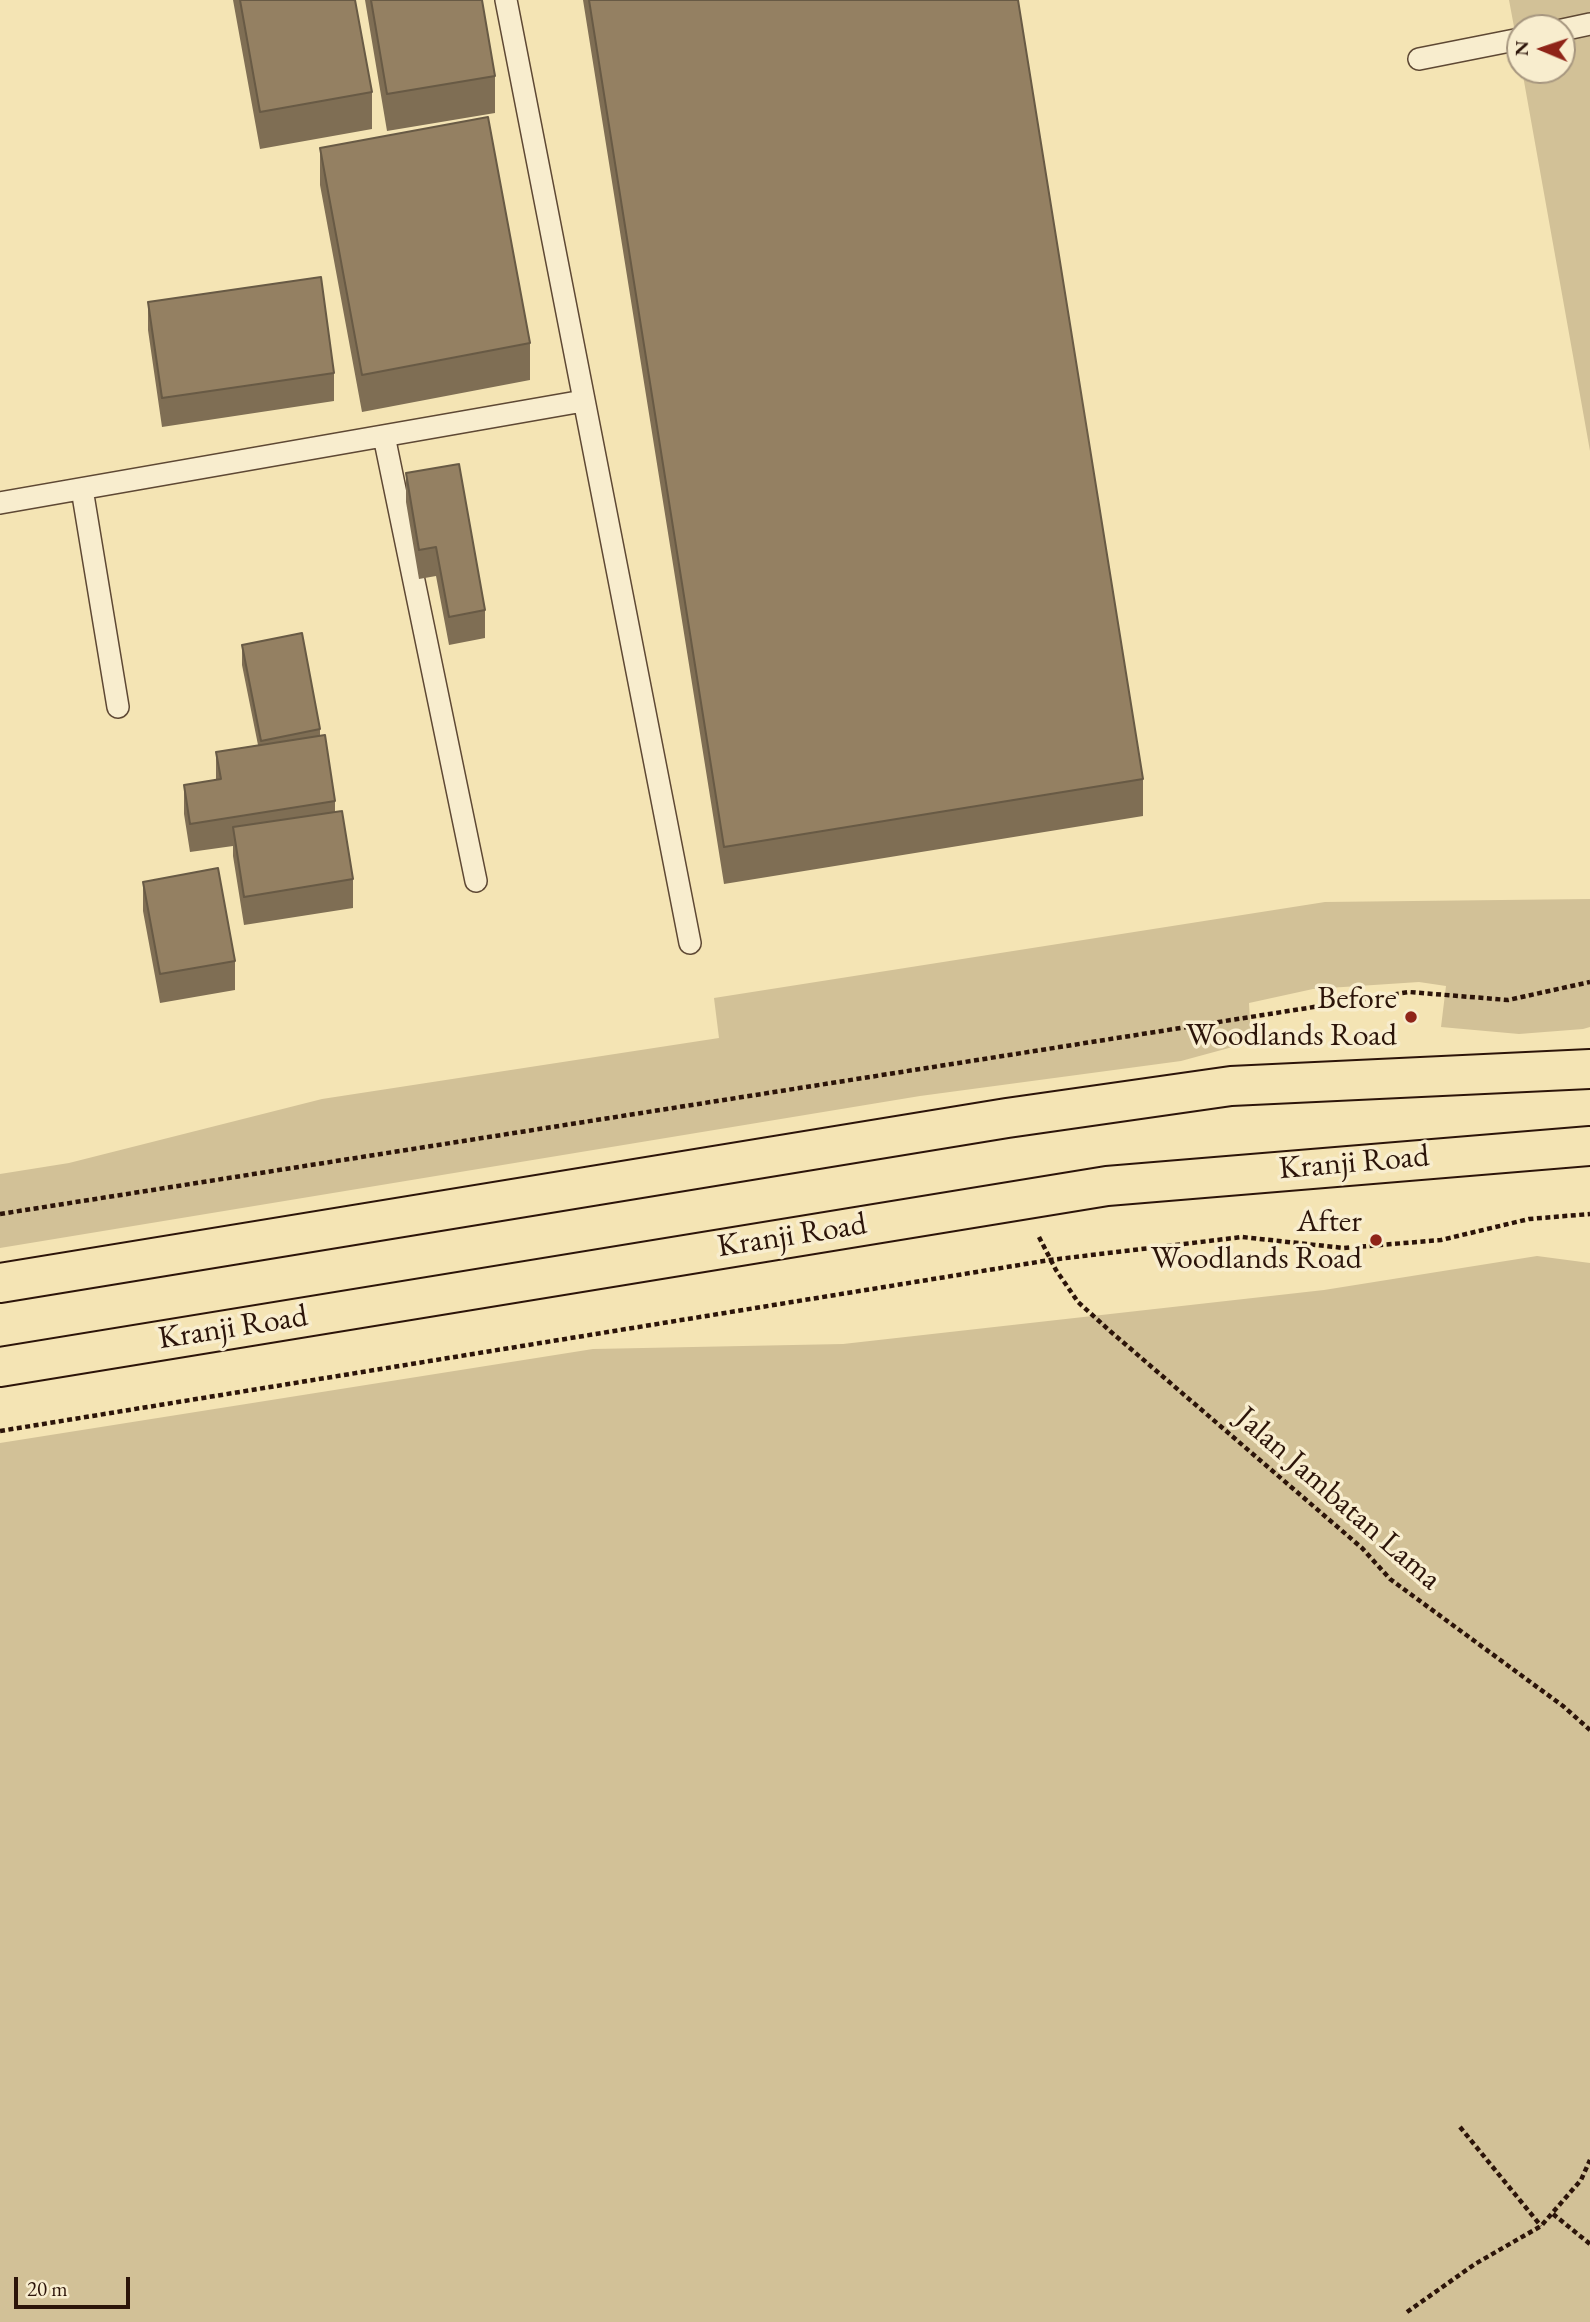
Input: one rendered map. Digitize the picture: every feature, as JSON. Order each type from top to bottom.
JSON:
[{"type":"main road","points":[[0,1283],[1007,1118],[1218,1088],[1590,1069]]},
{"type":"main road","name":"Kranji Road","points":[[0,1367],[1021,1198],[1180,1177],[1590,1146]]},
{"type":"lane","points":[[506,0],[690,943]]},
{"type":"lane","points":[[1419,59],[1506,42]]},
{"type":"lane","points":[[0,503],[583,401]]},
{"type":"lane","points":[[384,436],[476,881]]},
{"type":"lane","points":[[82,489],[118,707]]},
{"type":"path","points":[[0,1214],[1409,992],[1508,1000],[1590,982]]},
{"type":"path","name":"Jalan Jambatan Lama","points":[[1021,1198],[1050,1260],[1068,1289],[1110,1331],[1362,1548],[1390,1579],[1563,1706],[1590,1730]]},
{"type":"path","points":[[0,1431],[1050,1260],[1242,1237],[1343,1248],[1427,1241],[1529,1219],[1590,1214]]},
{"type":"path","points":[[1460,2127],[1541,2226]]},
{"type":"path","points":[[1407,2312],[1475,2264],[1541,2226],[1581,2180],[1590,2160]]},
{"type":"path","points":[[1553,2214],[1590,2244]]},
{"type":"shaded area","points":[[1509,0],[1590,0],[1590,451],[1524,84],[1576,84],[1576,14],[1512,14]]},
{"type":"shaded area","points":[[1590,899],[1590,1027],[1583,1029],[1519,1034],[1441,1027],[1446,986],[1419,982],[1313,989],[1249,1003],[1251,1042],[1181,1061],[920,1096],[0,1248],[0,1174],[69,1163],[322,1099],[719,1038],[714,998],[1325,902]]},
{"type":"shaded area","points":[[1537,1256],[1590,1263],[1590,2322],[0,2322],[0,1443],[593,1349],[843,1344],[1324,1290]]},
{"type":"building","points":[[240,0],[355,0],[372,92],[260,112]]},
{"type":"building","points":[[371,0],[482,0],[495,76],[387,94]]},
{"type":"building","points":[[589,0],[1018,0],[1143,779],[724,847]]},
{"type":"building","points":[[488,117],[530,343],[362,375],[320,148]]},
{"type":"building","points":[[321,277],[334,373],[162,398],[148,302]]},
{"type":"building","points":[[459,464],[485,610],[449,617],[436,547],[419,550],[406,473]]},
{"type":"building","points":[[302,633],[320,729],[261,741],[242,645]]},
{"type":"building","points":[[325,735],[335,801],[190,824],[184,785],[221,779],[216,752]]},
{"type":"building","points":[[342,811],[353,879],[244,897],[233,827]]},
{"type":"building","points":[[218,868],[235,961],[160,974],[143,882]]},
{"type":"place","name":"Before Woodlands Road","points":[[1411,1017]]},
{"type":"place","name":"After Woodlands Road","points":[[1376,1240]]}]
